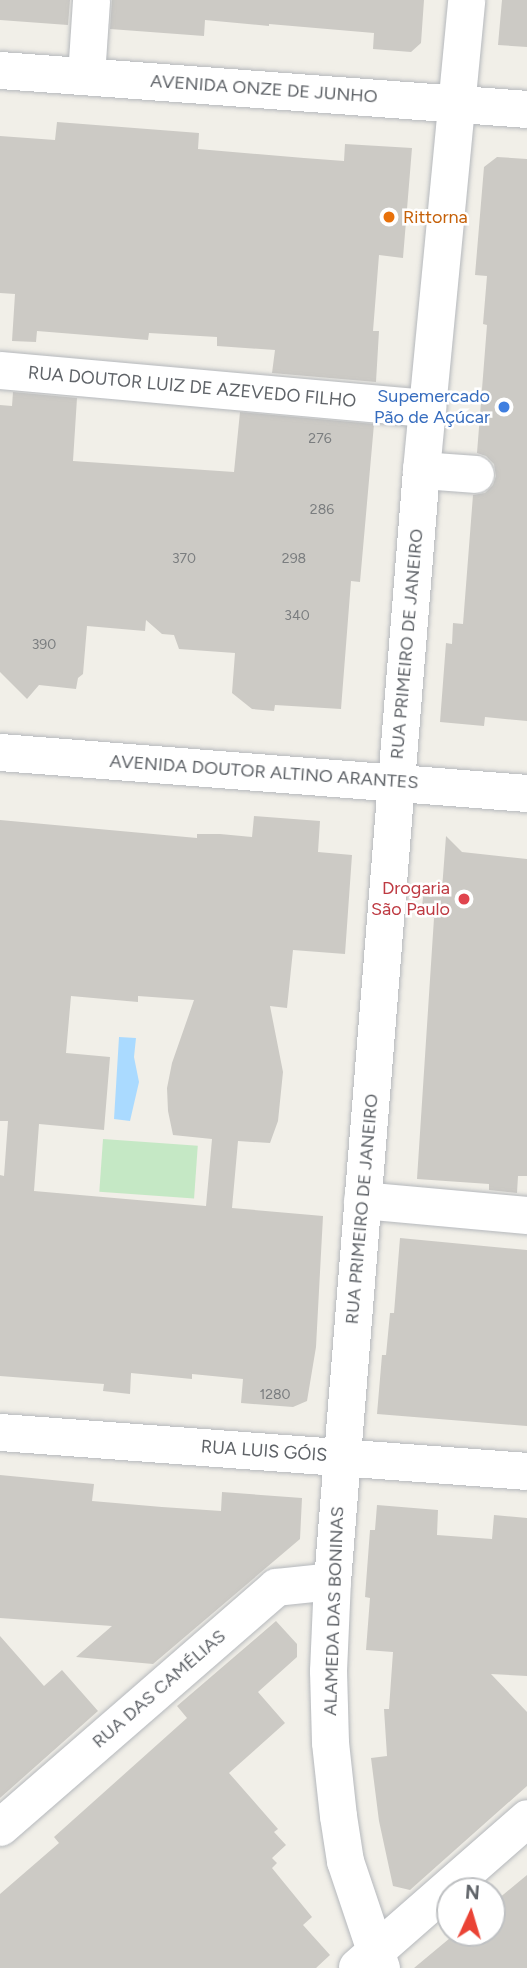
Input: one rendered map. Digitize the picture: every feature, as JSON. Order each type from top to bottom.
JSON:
[{"type":"street","points":[[86,76],[91,0]]},
{"type":"street","name":"RUA PRIMEIRO DE JANEIRO","points":[[342,1456],[421,470],[467,0]]},
{"type":"street","name":"AVENIDA ONZE DE JUNHO","points":[[0,70],[527,109]]},
{"type":"street","name":"RUA DOUTOR LUIZ DE AZEVEDO FILHO","points":[[0,370],[427,408]]},
{"type":"street","points":[[421,470],[475,474]]},
{"type":"street","name":"AVENIDA DOUTOR ALTINO ARANTES","points":[[0,752],[527,793]]},
{"type":"street","points":[[362,1200],[527,1215]]},
{"type":"street","name":"RUA LUIS GÓIS","points":[[0,1432],[527,1471]]},
{"type":"street","name":"ALAMEDA DAS BONINAS","points":[[342,1456],[328,1671],[330,1742],[345,1861],[371,1963]]},
{"type":"street","name":"RUA DAS CAMÉLIAS","points":[[0,1827],[276,1587],[332,1581]]},
{"type":"street","points":[[371,1963],[527,1818]]},
{"type":"green space","points":[[103,1139],[198,1146],[194,1198],[99,1192]]},
{"type":"water","points":[[119,1037],[136,1038],[134,1057],[139,1082],[130,1121],[114,1119]]},
{"type":"building","points":[[0,0],[70,0],[68,25],[0,20]]},
{"type":"building","points":[[112,0],[424,0],[421,43],[411,52],[373,49],[374,33],[269,24],[205,20],[204,36],[110,29]]},
{"type":"building","points":[[502,0],[527,0],[527,47],[498,45]]},
{"type":"building","points":[[57,122],[199,133],[198,149],[344,161],[345,144],[412,148],[403,258],[379,255],[373,331],[379,331],[376,382],[272,373],[275,350],[217,346],[217,337],[149,333],[148,340],[37,331],[36,342],[12,341],[15,294],[0,293],[0,136],[55,140]]},
{"type":"building","points":[[497,157],[527,159],[527,721],[485,717],[484,726],[440,722],[446,643],[452,644],[453,623],[463,624],[473,495],[485,493],[493,485],[496,476],[494,464],[486,456],[477,453],[487,325],[483,324],[487,276],[475,275],[484,167]]},
{"type":"building","points":[[13,392],[77,398],[73,461],[234,472],[240,412],[374,424],[360,582],[351,581],[341,709],[275,705],[274,711],[252,709],[232,693],[235,653],[179,649],[174,635],[162,634],[146,620],[145,631],[87,626],[83,674],[78,678],[76,689],[39,685],[27,699],[0,672],[0,405],[12,406]]},
{"type":"building","points":[[254,816],[320,821],[318,852],[352,855],[345,954],[293,950],[287,1008],[270,1006],[283,1072],[278,1121],[270,1143],[238,1141],[232,1208],[323,1216],[316,1347],[307,1401],[293,1407],[241,1403],[243,1379],[192,1374],[192,1379],[131,1373],[130,1394],[103,1391],[104,1384],[0,1376],[0,1175],[4,1176],[8,1121],[0,1121],[0,820],[197,838],[197,834],[252,837]],"holes":[[[71,996],[138,1002],[138,996],[194,1000],[172,1063],[167,1088],[168,1111],[173,1135],[212,1139],[206,1206],[34,1191],[39,1124],[104,1130],[110,1057],[66,1053]]]},
{"type":"building","points":[[446,836],[462,852],[527,859],[527,1176],[518,1176],[517,1193],[489,1190],[489,1184],[417,1179],[434,918],[421,916],[424,888],[442,889]]},
{"type":"building","points":[[400,1238],[527,1250],[527,1426],[377,1414],[382,1355],[386,1355],[390,1313],[394,1313]]},
{"type":"building","points":[[0,1475],[94,1484],[92,1501],[162,1507],[221,1511],[222,1492],[302,1498],[300,1539],[153,1664],[76,1657],[112,1626],[0,1618]]},
{"type":"building","points":[[377,1505],[438,1510],[437,1535],[492,1539],[494,1515],[527,1518],[527,1676],[491,1674],[527,1712],[527,1786],[410,1890],[393,1886],[379,1821],[371,1758],[387,1756],[384,1709],[389,1709],[393,1652],[366,1650],[370,1598],[365,1597],[370,1530],[375,1530]]},
{"type":"building","points":[[276,1621],[297,1644],[297,1657],[258,1692],[285,1723],[229,1773],[278,1829],[274,1832],[286,1845],[272,1858],[277,1863],[272,1868],[312,1917],[303,1925],[330,1955],[316,1968],[0,1968],[0,1894],[59,1843],[54,1837],[187,1718],[177,1706]]},
{"type":"building","points":[[0,1636],[44,1686],[62,1670],[98,1711],[0,1798]]},
{"type":"building","points":[[527,1875],[527,1968],[414,1968],[439,1947],[506,1947],[506,1892]]},
{"type":"place","name":"Rittorna","points":[[389,217]]},
{"type":"place","name":"Supemercado Pão de Açúcar","points":[[504,407]]},
{"type":"place","name":"Drogaria São Paulo","points":[[464,899]]}]
